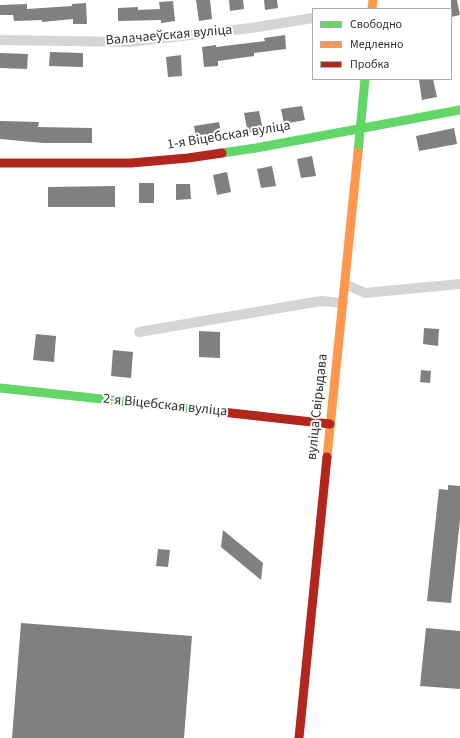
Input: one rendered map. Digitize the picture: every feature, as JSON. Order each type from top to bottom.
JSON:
[{"type":"street","name":"Валачаеўская вуліца","points":[[0,40],[130,42],[251,28],[312,18]]},
{"type":"street","name":"вуліца Свірыдава","points":[[299,738],[365,80]]},
{"type":"street","name":"1-я Віцебская вуліца","points":[[0,163],[131,163],[188,158],[256,148],[460,110]]},
{"type":"street","points":[[345,284],[365,293],[460,284]]},
{"type":"street","points":[[139,332],[320,301],[343,303]]},
{"type":"street","name":"2-я Віцебская вуліца","points":[[0,388],[330,424]]},
{"type":"building","points":[[196,0],[210,0],[212,19],[199,21]]},
{"type":"building","points":[[229,0],[243,0],[244,9],[230,11]]},
{"type":"building","points":[[264,0],[277,0],[278,8],[265,10]]},
{"type":"building","points":[[451,0],[457,0],[460,15],[452,17]]},
{"type":"building","points":[[173,1],[175,21],[161,23],[161,20],[118,21],[118,8],[138,7],[138,10],[160,9],[159,2]]},
{"type":"building","points":[[86,3],[87,24],[73,24],[73,19],[42,22],[42,20],[14,21],[13,15],[0,15],[0,5],[27,4],[27,9],[72,6],[72,4]]},
{"type":"building","points":[[285,35],[286,49],[254,53],[254,56],[218,61],[218,66],[204,67],[202,47],[216,45],[216,47],[265,41],[264,38]]},
{"type":"building","points":[[50,52],[83,53],[83,67],[49,66]]},
{"type":"building","points":[[0,53],[28,54],[27,69],[0,68]]},
{"type":"building","points":[[181,55],[182,76],[168,77],[166,57]]},
{"type":"building","points":[[419,80],[433,80],[437,97],[422,100]]},
{"type":"building","points":[[302,106],[305,120],[284,124],[281,109]]},
{"type":"building","points":[[259,111],[263,130],[248,133],[244,113]]},
{"type":"building","points":[[0,121],[39,122],[38,127],[92,128],[92,143],[43,143],[0,139]]},
{"type":"building","points":[[219,122],[221,133],[196,138],[194,126]]},
{"type":"building","points":[[454,128],[457,144],[419,151],[416,136]]},
{"type":"building","points":[[312,156],[316,176],[301,178],[297,159]]},
{"type":"building","points":[[272,166],[276,186],[261,188],[257,169]]},
{"type":"building","points":[[227,172],[231,192],[217,195],[213,175]]},
{"type":"building","points":[[139,183],[154,183],[154,203],[139,203]]},
{"type":"building","points":[[176,184],[190,184],[191,199],[176,200]]},
{"type":"building","points":[[115,186],[115,207],[48,207],[48,187]]},
{"type":"building","points":[[424,328],[439,329],[438,346],[423,344]]},
{"type":"building","points":[[199,331],[220,332],[220,358],[199,357]]},
{"type":"building","points":[[36,334],[56,336],[54,362],[33,360]]},
{"type":"building","points":[[113,350],[133,352],[131,378],[111,376]]},
{"type":"building","points":[[421,370],[431,371],[430,383],[420,382]]},
{"type":"building","points":[[448,485],[460,486],[460,520],[451,603],[427,601],[439,489],[448,490]]},
{"type":"building","points":[[223,530],[263,563],[261,580],[221,547]]},
{"type":"building","points":[[158,549],[170,550],[168,567],[156,566]]},
{"type":"building","points":[[21,623],[192,636],[184,738],[12,738]]},
{"type":"building","points":[[426,628],[460,631],[460,689],[420,686]]},
{"type":"traffic: fast","points":[[358,152],[365,80]]},
{"type":"traffic: fast","points":[[222,153],[460,110]]},
{"type":"traffic: fast","points":[[0,388],[213,411]]},
{"type":"traffic: slow","points":[[372,8],[373,0]]},
{"type":"traffic: slow","points":[[327,457],[358,152]]},
{"type":"traffic: jam","points":[[0,163],[131,163],[188,158],[222,153]]},
{"type":"traffic: jam","points":[[213,411],[330,424]]},
{"type":"traffic: jam","points":[[299,738],[327,457]]}]
